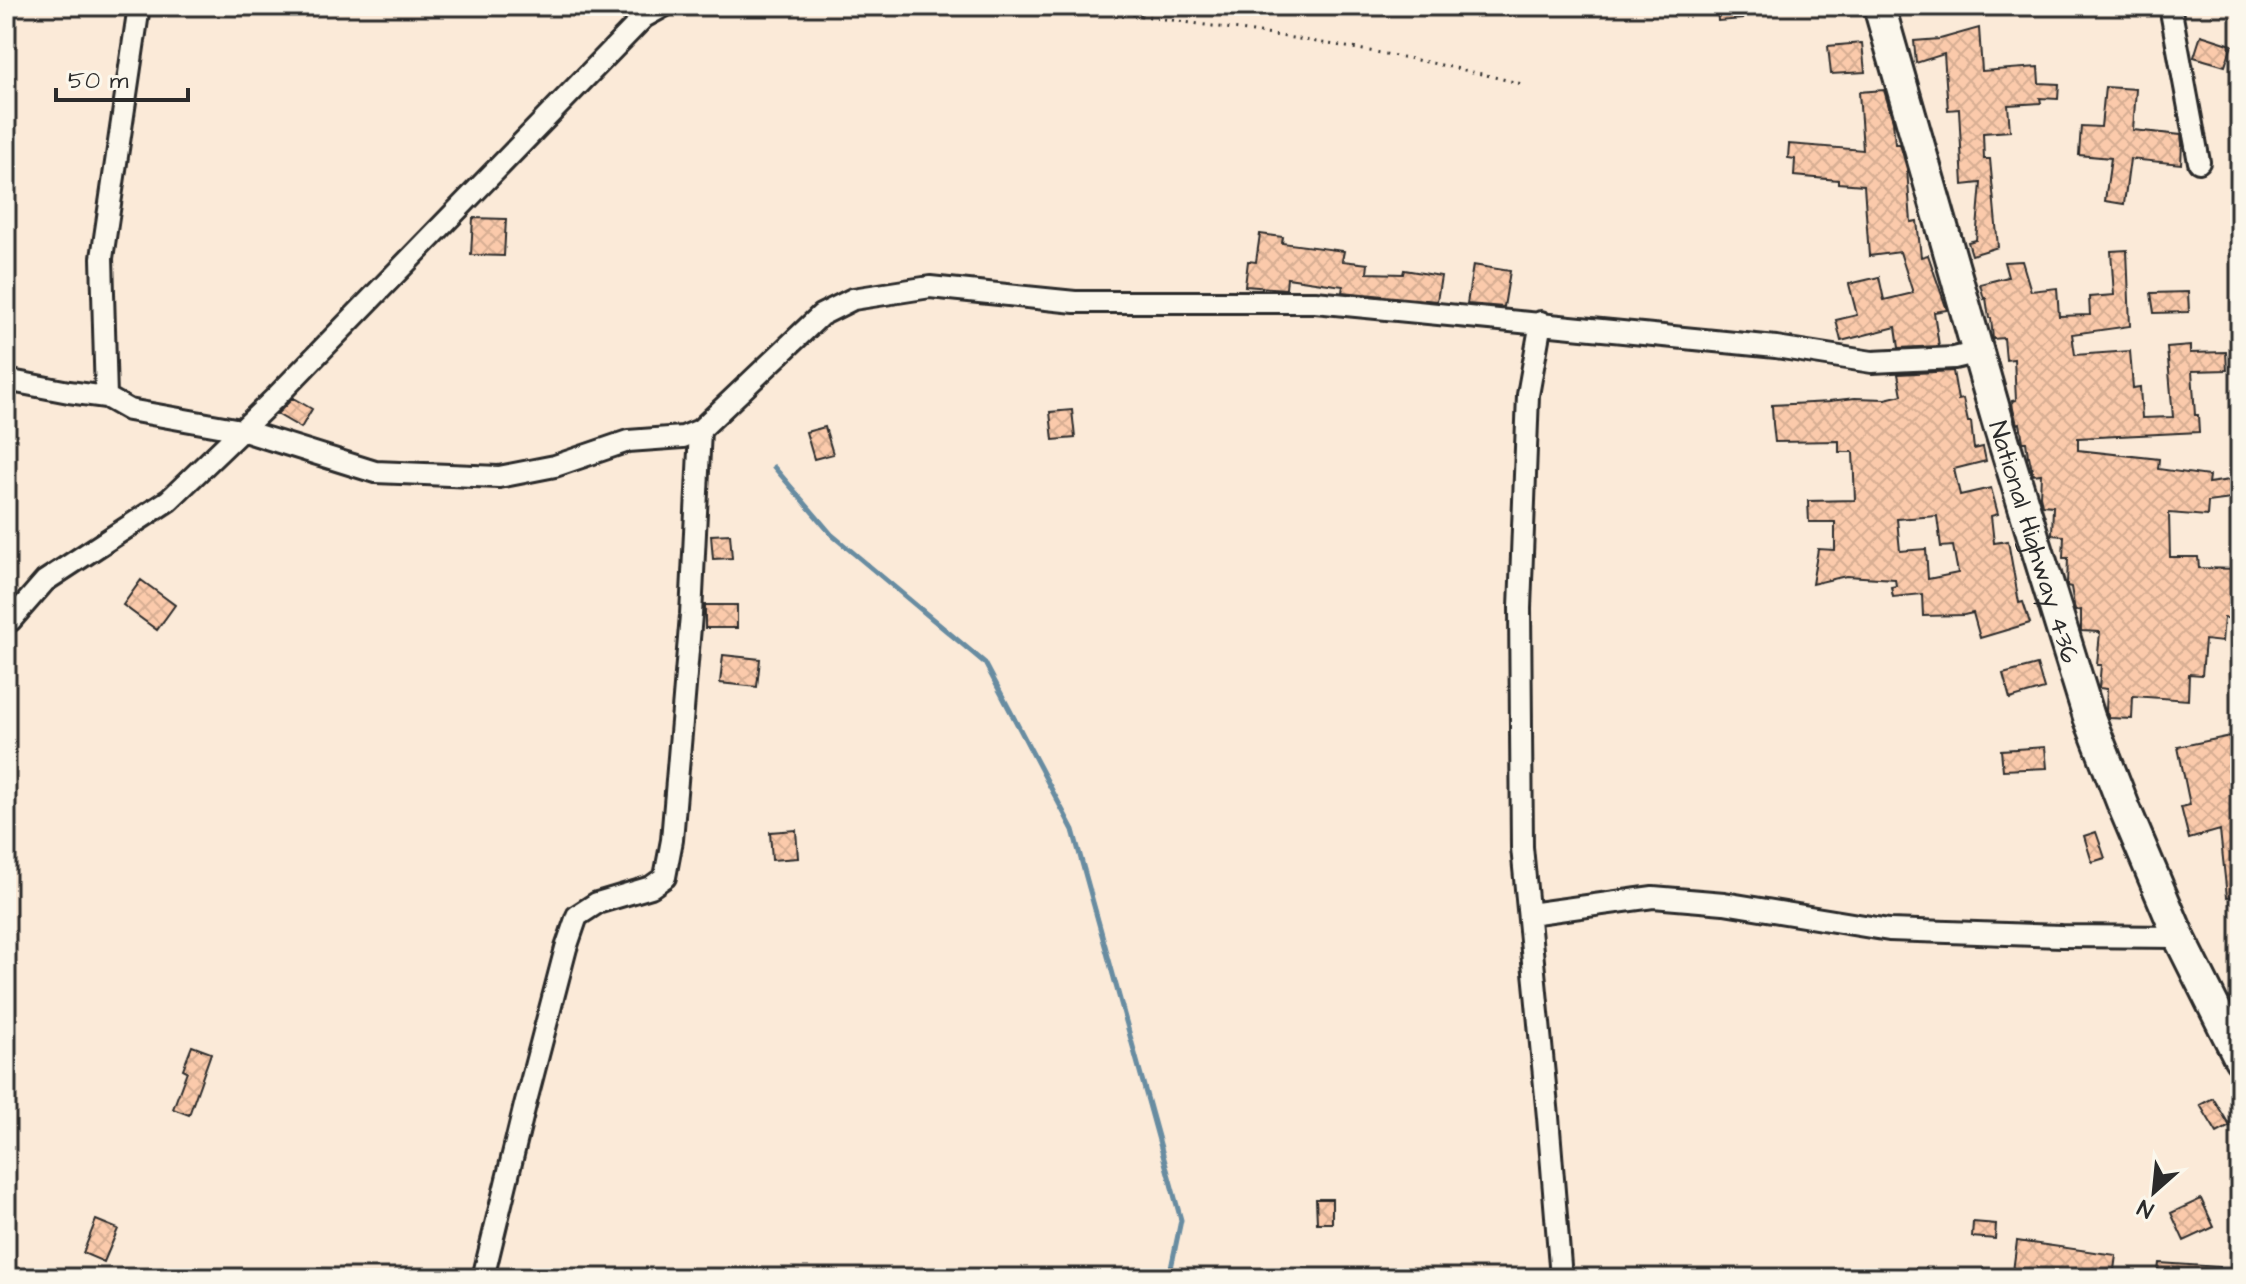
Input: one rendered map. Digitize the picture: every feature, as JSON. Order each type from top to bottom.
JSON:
[{"type":"main road","name":"National Highway 436","points":[[1879,6],[2003,441],[2089,717],[2179,937],[2240,1059]]},
{"type":"street","points":[[106,397],[102,258],[139,6]]},
{"type":"street","points":[[6,623],[45,581],[169,500],[276,397],[644,17],[664,6]]},
{"type":"street","points":[[2170,6],[2199,162]]},
{"type":"street","points":[[6,380],[106,397],[129,410],[241,430],[375,472],[499,477],[555,466],[628,441],[683,437],[700,430],[821,315],[853,299],[930,287],[1075,302],[1315,302],[1776,347],[1872,362],[1954,358],[1979,352]]},
{"type":"street","points":[[1541,322],[1528,395],[1520,608],[1522,847],[1561,1278]]},
{"type":"street","points":[[483,1278],[566,948],[577,916],[597,903],[651,887],[665,877],[672,840],[691,615],[700,430]]},
{"type":"street","points":[[1529,914],[1653,897],[1724,903],[1889,930],[2179,937]]},
{"type":"path","points":[[1077,6],[1455,67],[1522,84]]},
{"type":"building","points":[[1717,6],[1742,6],[1743,19],[1718,21]]},
{"type":"building","points":[[1979,28],[1982,71],[2038,67],[2039,83],[2059,84],[2058,99],[2040,98],[2041,103],[2008,105],[2010,131],[1983,133],[1984,159],[1990,159],[1998,247],[1972,255],[1968,242],[1976,240],[1981,183],[1963,185],[1959,109],[1948,110],[1944,54],[1916,63],[1914,41],[1940,39]]},
{"type":"building","points":[[2201,35],[2232,45],[2225,66],[2194,57]]},
{"type":"building","points":[[1862,43],[1865,72],[1831,74],[1828,46]]},
{"type":"building","points":[[2105,87],[2136,89],[2133,130],[2181,135],[2181,164],[2130,159],[2124,204],[2105,201],[2111,158],[2079,155],[2081,126],[2101,127]]},
{"type":"building","points":[[1884,90],[1893,121],[1895,144],[1900,144],[1907,169],[1911,222],[1917,221],[1921,257],[1928,255],[1947,310],[1934,312],[1939,346],[1899,348],[1896,327],[1841,341],[1836,320],[1857,315],[1849,284],[1879,277],[1884,300],[1913,293],[1900,252],[1869,256],[1864,185],[1794,176],[1795,159],[1788,158],[1789,144],[1863,150],[1859,92]]},
{"type":"building","points":[[473,218],[506,219],[504,256],[471,255]]},
{"type":"building","points":[[1260,234],[1283,237],[1282,243],[1344,251],[1342,261],[1368,264],[1367,273],[1403,274],[1404,270],[1441,276],[1437,301],[1342,292],[1343,286],[1287,278],[1286,289],[1245,286],[1248,261],[1256,262]]},
{"type":"building","points":[[2127,250],[2130,326],[2072,334],[2075,355],[2130,351],[2133,388],[2140,387],[2142,418],[2173,417],[2167,348],[2190,346],[2190,353],[2226,352],[2227,370],[2192,371],[2199,432],[2078,438],[2078,450],[2159,459],[2158,469],[2209,476],[2208,483],[2230,480],[2232,499],[2208,502],[2207,516],[2169,513],[2170,557],[2198,557],[2199,568],[2240,569],[2240,619],[2224,618],[2222,642],[2205,640],[2202,675],[2189,674],[2188,700],[2133,696],[2132,719],[2109,718],[2106,711],[2107,689],[2099,688],[2101,665],[2097,665],[2100,632],[2081,631],[2081,610],[2075,611],[2071,587],[2067,586],[2068,558],[2063,558],[2064,536],[2052,535],[2053,506],[2042,505],[2041,474],[2033,475],[2026,442],[2023,442],[2020,423],[2017,424],[2013,409],[2012,401],[2016,400],[2014,359],[2006,360],[2004,338],[1993,339],[1991,318],[1980,284],[2008,277],[2004,262],[2022,261],[2031,291],[2057,288],[2059,316],[2090,315],[2089,297],[2114,295],[2111,251]]},
{"type":"building","points":[[1473,265],[1510,271],[1504,307],[1467,304]]},
{"type":"building","points":[[2188,292],[2189,312],[2154,313],[2151,293]]},
{"type":"building","points":[[1953,371],[1958,400],[1963,399],[1968,422],[1971,422],[1974,449],[1983,447],[1986,461],[1954,469],[1960,495],[1991,488],[1998,514],[1991,516],[1994,543],[2008,541],[2019,603],[2023,602],[2030,623],[1980,638],[1973,613],[1923,616],[1922,594],[1893,597],[1891,587],[1896,586],[1895,579],[1846,576],[1812,584],[1818,549],[1835,550],[1835,522],[1809,522],[1808,501],[1855,500],[1853,452],[1839,452],[1839,441],[1775,442],[1772,405],[1855,398],[1885,399],[1902,395],[1898,374]],"holes":[[[1937,516],[1941,547],[1953,546],[1958,573],[1928,579],[1926,549],[1900,551],[1897,519]]]},
{"type":"building","points":[[293,398],[312,409],[301,428],[277,414]]},
{"type":"building","points":[[1072,410],[1075,438],[1053,440],[1050,412]]},
{"type":"building","points":[[825,427],[833,454],[814,459],[806,432]]},
{"type":"building","points":[[730,534],[732,558],[713,559],[711,535]]},
{"type":"building","points":[[141,580],[175,605],[157,630],[123,605]]},
{"type":"building","points":[[705,605],[737,605],[737,628],[705,628]]},
{"type":"building","points":[[723,655],[760,659],[757,687],[720,683]]},
{"type":"building","points":[[2037,665],[2044,689],[2010,699],[2003,674]]},
{"type":"building","points":[[2240,734],[2240,895],[2227,897],[2220,830],[2189,839],[2181,807],[2190,805],[2178,747]]},
{"type":"building","points":[[2045,747],[2047,768],[2003,770],[2001,750]]},
{"type":"building","points":[[796,830],[798,858],[772,860],[770,832]]},
{"type":"building","points":[[2096,832],[2105,858],[2092,862],[2084,836]]},
{"type":"building","points":[[192,1046],[211,1053],[189,1115],[173,1109],[187,1071],[183,1069]]},
{"type":"building","points":[[2213,1098],[2230,1126],[2217,1133],[2200,1105]]},
{"type":"building","points":[[1316,1199],[1332,1199],[1332,1223],[1317,1223]]},
{"type":"building","points":[[2201,1199],[2214,1227],[2184,1241],[2171,1213]]},
{"type":"building","points":[[96,1220],[118,1229],[104,1262],[83,1253]]},
{"type":"building","points":[[1973,1222],[1996,1224],[1995,1239],[1972,1237]]},
{"type":"building","points":[[2017,1241],[2116,1255],[2113,1278],[2066,1278],[2013,1271]]},
{"type":"building","points":[[2159,1263],[2219,1267],[2219,1278],[2157,1278]]},
{"type":"waterway","points":[[774,467],[832,535],[985,663],[1073,830],[1181,1220],[1169,1278]]}]
